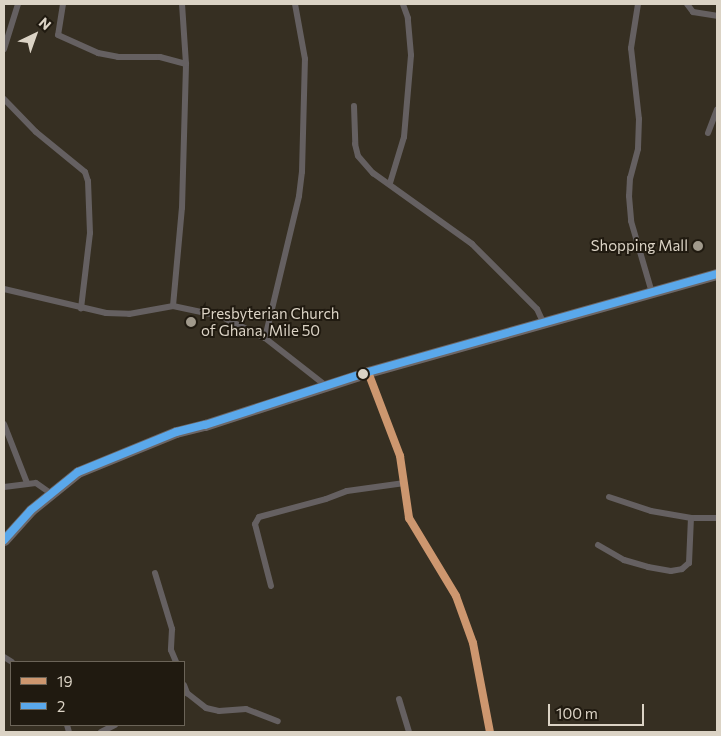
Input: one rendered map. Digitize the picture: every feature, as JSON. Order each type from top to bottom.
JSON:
[{"type":"highway","points":[[4,540],[31,510],[52,494],[65,480],[120,453],[176,432],[205,425],[368,372],[717,274]]},
{"type":"street","points":[[4,49],[18,4]]},
{"type":"street","points":[[63,4],[58,35],[98,53],[118,57],[160,57],[186,64]]},
{"type":"street","points":[[173,306],[182,208],[186,64],[182,4]]},
{"type":"street","points":[[265,338],[299,196],[302,172],[305,59],[294,4]]},
{"type":"street","points":[[390,184],[404,137],[411,56],[408,18],[404,4]]},
{"type":"street","points":[[638,4],[631,48],[639,119],[638,149],[630,178],[628,196],[631,221],[652,293]]},
{"type":"street","points":[[687,4],[693,12],[717,16]]},
{"type":"street","points":[[4,99],[36,132],[85,172],[88,181],[90,233],[81,308]]},
{"type":"street","points":[[354,106],[355,144],[358,156],[373,173],[472,244],[537,309],[543,322]]},
{"type":"street","points":[[708,133],[717,110]]},
{"type":"street","points":[[4,289],[106,313],[129,314],[173,306],[220,316],[265,338],[326,385]]},
{"type":"street","points":[[368,372],[400,456],[409,518],[456,596],[473,643],[490,732]]},
{"type":"street","points":[[4,424],[27,483]]},
{"type":"street","points":[[4,487],[36,483],[52,494]]},
{"type":"street","points":[[271,586],[255,524],[259,517],[347,492],[404,483]]},
{"type":"street","points":[[609,497],[651,511],[692,518],[717,518]]},
{"type":"street","points":[[598,545],[624,560],[648,567],[671,571],[682,569],[689,563],[692,518]]},
{"type":"street","points":[[155,573],[172,629],[172,650],[176,661]]},
{"type":"street","points":[[185,692],[206,708],[219,711],[246,709],[278,721]]},
{"type":"street","points":[[400,699],[409,732]]},
{"type":"street","points":[[101,732],[112,726]]},
{"type":"transit line","name":"2","points":[[4,540],[31,510],[78,472],[176,432],[205,425],[368,372],[717,274]]},
{"type":"transit line","name":"19","points":[[368,372],[400,456],[409,518],[456,596],[473,643],[490,732]]},
{"type":"place","name":"Shopping Mall","points":[[698,246]]},
{"type":"place","name":"Presbyterian Church of Ghana, Mile 50","points":[[191,322]]}]
